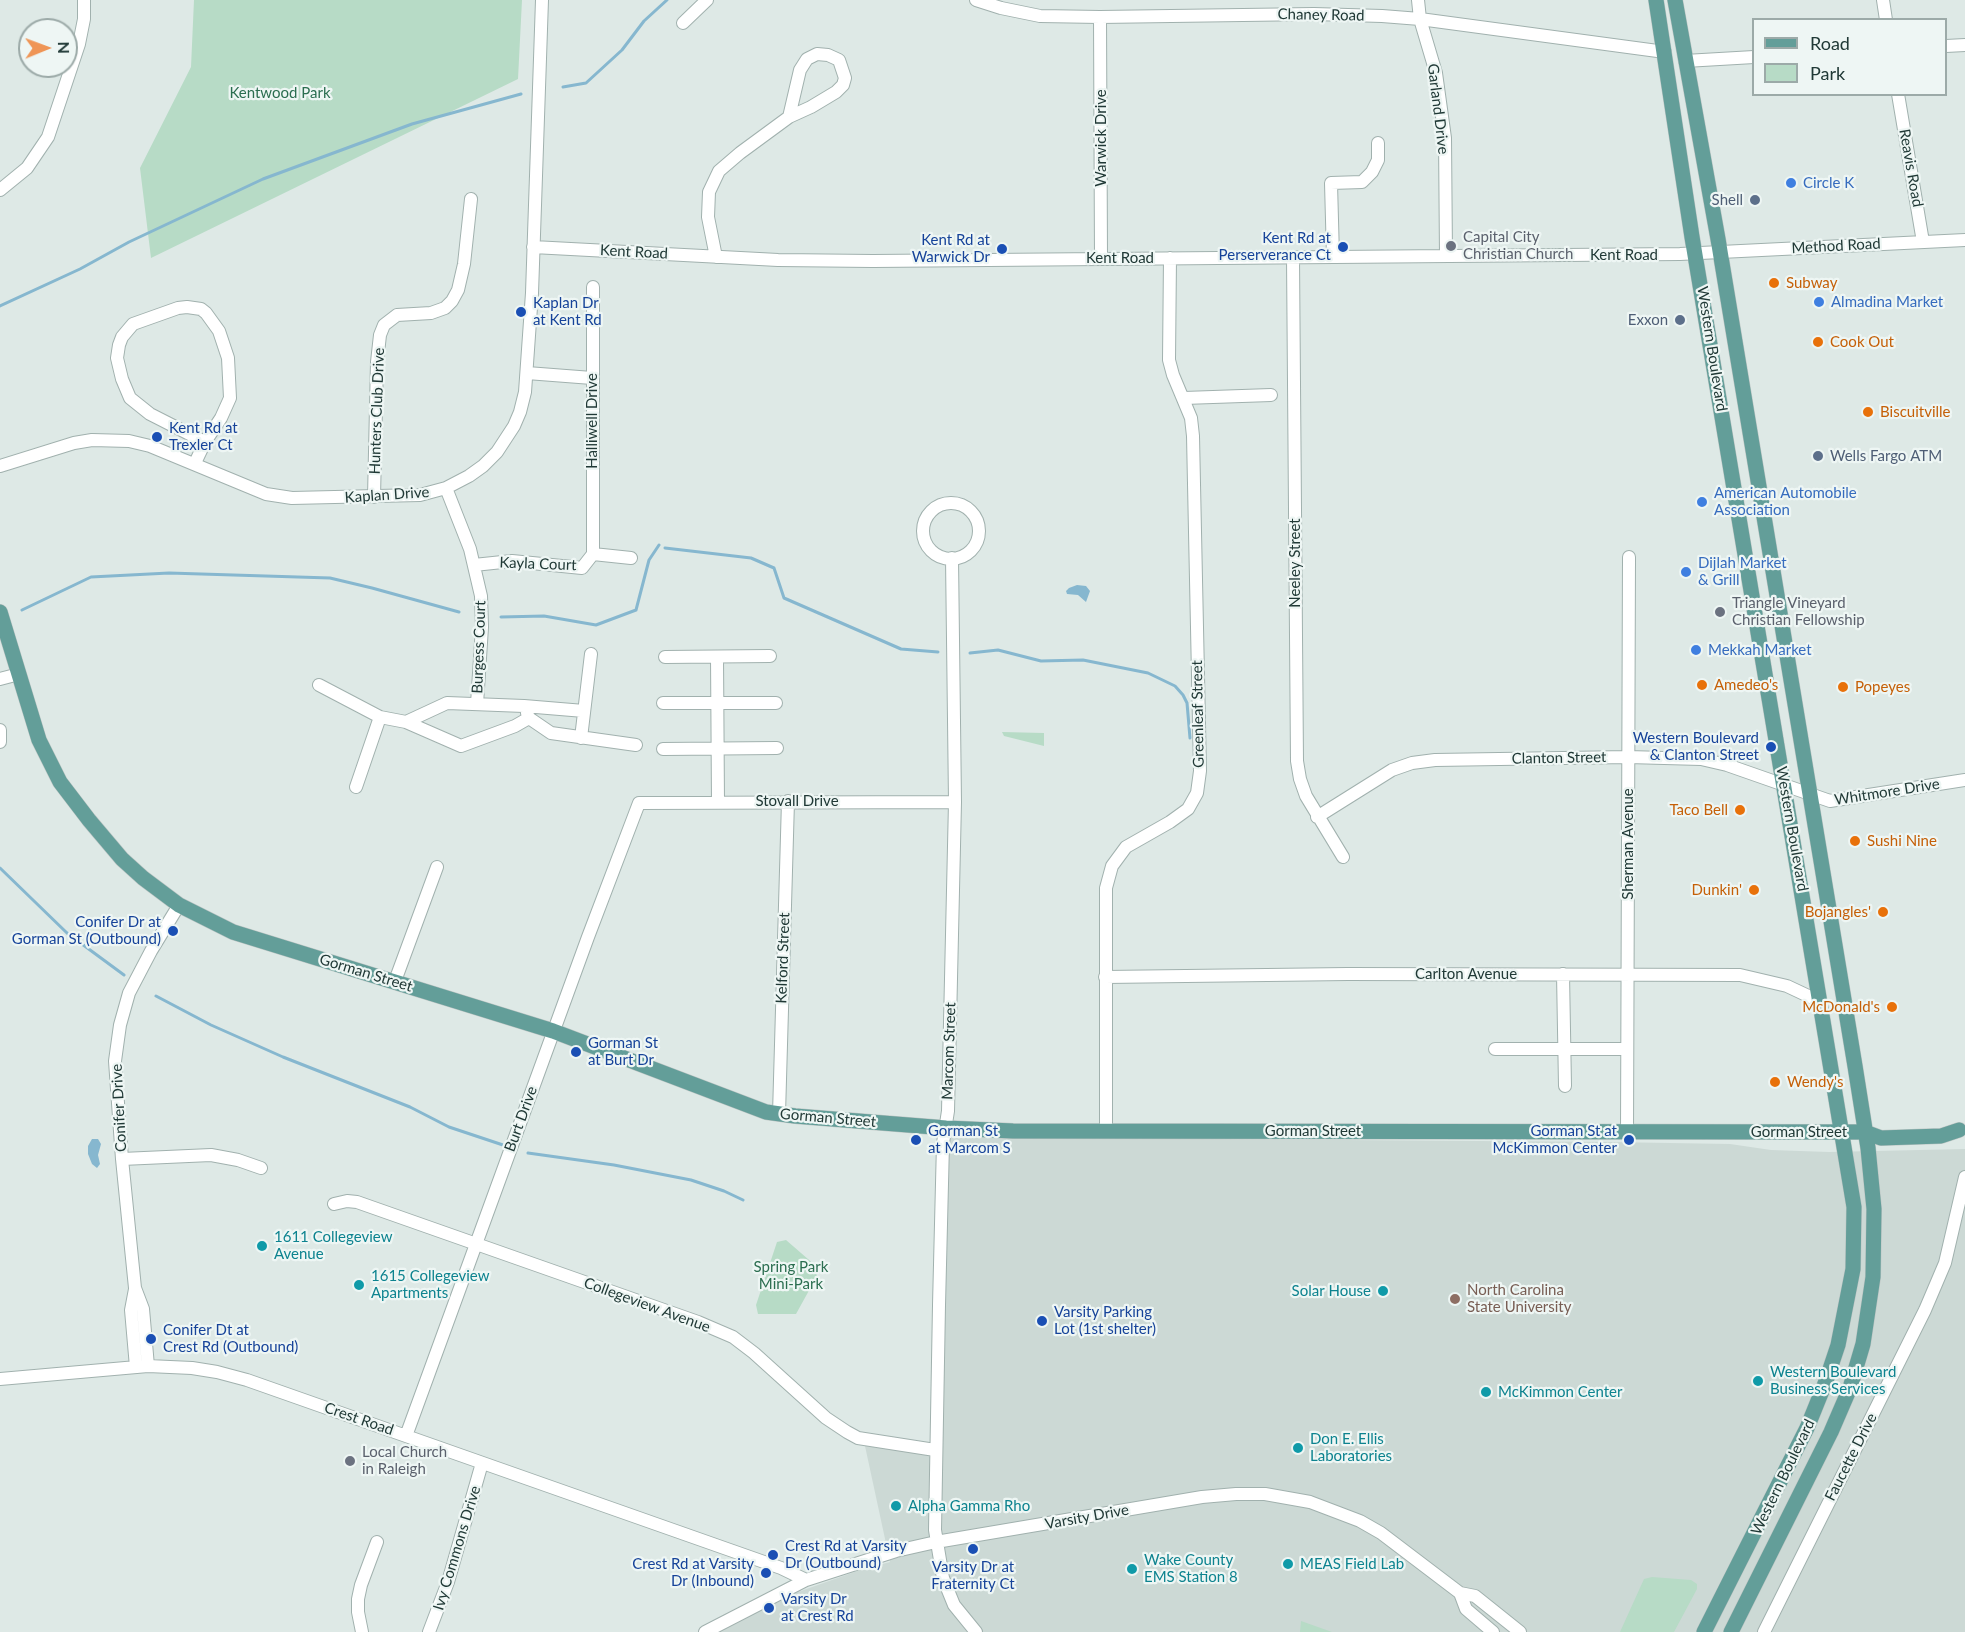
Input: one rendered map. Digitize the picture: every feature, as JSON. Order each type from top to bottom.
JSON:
[{"type":"main road","name":"Western Boulevard","points":[[1656,0],[1708,252],[1809,795],[1865,1132],[1874,1209],[1875,1255],[1866,1324],[1856,1369],[1832,1432],[1731,1632]]},
{"type":"main road","name":"Western Boulevard","points":[[1675,0],[1685,61],[1708,252],[1784,786],[1853,1189],[1855,1238],[1853,1269],[1838,1346],[1819,1402],[1704,1632]]},
{"type":"main road","name":"Gorman Street","points":[[0,612],[39,740],[60,782],[122,859],[160,893],[233,932],[553,1031],[733,1101],[779,1114],[945,1128],[1106,1131],[1865,1132],[1881,1138],[1941,1136],[1962,1130]]},
{"type":"street","points":[[0,190],[27,168],[48,138],[79,44],[84,19],[84,0]]},
{"type":"street","name":"Kaplan Drive","points":[[0,466],[74,443],[108,440],[150,446],[278,497],[375,497],[420,495],[446,488],[469,477],[483,466],[507,440],[520,412],[528,373],[542,0]]},
{"type":"street","points":[[683,23],[707,0]]},
{"type":"street","name":"Chaney Road","points":[[976,0],[1040,16],[1314,14],[1420,20],[1665,52]]},
{"type":"street","name":"Garland Drive","points":[[1418,0],[1420,20],[1436,73],[1445,138],[1446,256]]},
{"type":"street","points":[[1882,0],[1886,18]]},
{"type":"street","name":"Warwick Drive","points":[[1100,17],[1101,258]]},
{"type":"street","points":[[1947,46],[1965,45]]},
{"type":"street","points":[[716,257],[708,217],[710,192],[719,171],[789,117],[836,92],[843,85],[844,78],[839,60],[828,55],[817,54],[807,59],[800,70],[789,117]]},
{"type":"street","points":[[1685,61],[1752,57]]},
{"type":"street","name":"Reavis Road","points":[[1898,96],[1923,242]]},
{"type":"street","points":[[1333,257],[1331,183],[1362,182],[1372,172],[1378,160],[1378,143]]},
{"type":"street","name":"Hunters Club Drive","points":[[375,497],[377,362],[380,335],[384,325],[397,315],[431,313],[445,308],[452,301],[458,290],[464,264],[471,199]]},
{"type":"street","name":"Method Road","points":[[1708,252],[1965,240]]},
{"type":"street","name":"Kent Road","points":[[533,247],[716,257],[873,261],[1708,252]]},
{"type":"street","name":"Greenleaf Street","points":[[1106,1131],[1106,888],[1112,866],[1126,847],[1188,809],[1197,792],[1200,771],[1191,418],[1169,360],[1170,258]]},
{"type":"street","name":"Neeley Street","points":[[1293,258],[1296,752],[1303,788],[1342,857]]},
{"type":"street","name":"Halliwell Drive","points":[[593,287],[593,554]]},
{"type":"street","points":[[195,463],[230,398],[228,358],[215,323],[201,309],[188,307],[133,324],[122,337],[117,358],[130,398],[150,414],[205,442]]},
{"type":"street","points":[[528,373],[592,378]]},
{"type":"street","points":[[1184,398],[1271,395]]},
{"type":"street","name":"Burgess Court","points":[[446,488],[474,565],[481,596],[482,627],[477,704]]},
{"type":"street","points":[[945,503],[964,506],[978,521],[977,541],[969,552],[961,557],[952,558],[942,557],[934,552],[926,543],[923,534],[928,515],[945,503]]},
{"type":"street","name":"Kayla Court","points":[[474,565],[512,561],[582,568],[593,554],[631,558]]},
{"type":"street","name":"Sherman Avenue","points":[[1627,1131],[1629,557]]},
{"type":"street","name":"Marcom Street","points":[[952,558],[955,802],[948,1111],[943,1143],[935,1450],[936,1542],[944,1578],[954,1605],[973,1631]]},
{"type":"street","points":[[581,738],[591,654]]},
{"type":"street","points":[[665,657],[770,656]]},
{"type":"street","points":[[717,657],[718,802]]},
{"type":"street","points":[[0,679],[18,674]]},
{"type":"street","points":[[319,685],[380,717],[406,722],[461,746],[515,726],[529,718]]},
{"type":"street","points":[[406,722],[447,703],[585,711]]},
{"type":"street","points":[[663,704],[776,703]]},
{"type":"street","points":[[524,706],[529,718],[551,734],[636,745]]},
{"type":"street","points":[[356,787],[380,717]]},
{"type":"street","points":[[0,730],[0,742]]},
{"type":"street","points":[[663,749],[777,748]]},
{"type":"street","name":"Clanton Street","points":[[1317,816],[1382,775],[1412,764],[1451,759],[1628,757],[1701,759],[1727,765],[1809,795]]},
{"type":"street","name":"Whitmore Drive","points":[[1809,795],[1833,801],[1965,780]]},
{"type":"street","name":"Kelford Street","points":[[779,1114],[788,801]]},
{"type":"street","name":"Stovall Drive","points":[[639,803],[955,802]]},
{"type":"street","name":"Burt Drive","points":[[406,1436],[553,1031],[639,803]]},
{"type":"street","points":[[395,981],[437,867]]},
{"type":"street","name":"Conifer Drive","points":[[142,1366],[143,1309],[135,1288],[115,1077],[116,1046],[120,1025],[134,982],[179,905]]},
{"type":"street","points":[[1563,974],[1564,1086]]},
{"type":"street","name":"Carlton Avenue","points":[[1105,977],[1740,975],[1787,986],[1821,1002]]},
{"type":"street","points":[[1495,1048],[1627,1049]]},
{"type":"street","points":[[122,1159],[211,1155],[238,1160],[261,1168]]},
{"type":"street","name":"Faucette Drive","points":[[1764,1632],[1925,1310],[1945,1263],[1965,1177]]},
{"type":"street","name":"Collegeview Avenue","points":[[334,1204],[347,1201],[357,1202],[698,1322],[733,1337],[826,1418],[858,1438],[935,1450]]},
{"type":"street","name":"Crest Road","points":[[0,1379],[142,1366],[217,1371],[781,1568],[806,1580]]},
{"type":"street","name":"Ivy Commons Drive","points":[[429,1632],[448,1582],[482,1463]]},
{"type":"street","name":"Varsity Drive","points":[[705,1632],[806,1580],[896,1551],[936,1542],[1202,1497],[1236,1494],[1265,1494],[1310,1502],[1360,1521],[1381,1533],[1460,1593],[1475,1596],[1520,1632]]},
{"type":"street","points":[[362,1632],[358,1599],[377,1542]]},
{"type":"street","name":"Varsity Drive","points":[[1460,1593],[1466,1609],[1493,1632]]},
{"type":"shaded area","name":"North Carolina State University","points":[[949,1137],[1730,1144],[1771,1150],[1829,1152],[1965,1149],[1965,1632],[717,1632],[798,1592],[890,1562],[865,1446],[941,1455]]},
{"type":"green space","name":"Kentwood Park","points":[[194,0],[522,0],[518,79],[151,258],[140,168],[191,67]]},
{"type":"green space","points":[[1002,732],[1044,733],[1044,746],[1004,736]]},
{"type":"green space","name":"Spring Park Mini-Park","points":[[786,1240],[816,1266],[817,1276],[796,1314],[758,1314],[756,1305],[777,1242]]},
{"type":"green space","points":[[1652,1577],[1691,1580],[1697,1584],[1697,1589],[1674,1632],[1620,1632],[1644,1579]]},
{"type":"green space","points":[[1301,1621],[1332,1632],[1300,1632]]},
{"type":"water","points":[[1077,585],[1086,586],[1090,591],[1086,602],[1078,595],[1067,594],[1066,591],[1069,588]]},
{"type":"water","points":[[92,1139],[98,1139],[101,1144],[98,1155],[100,1164],[97,1168],[92,1164],[88,1154],[88,1146]]},
{"type":"waterway","points":[[563,87],[586,83],[622,50],[644,21],[667,0]]},
{"type":"waterway","points":[[0,306],[263,179],[412,124],[521,94]]},
{"type":"waterway","points":[[501,617],[544,616],[596,625],[636,610],[649,560],[659,545]]},
{"type":"waterway","points":[[665,548],[751,558],[774,568],[784,598],[901,649],[938,652]]},
{"type":"waterway","points":[[22,610],[91,577],[169,573],[330,578],[459,612]]},
{"type":"waterway","points":[[970,653],[998,650],[1041,661],[1083,660],[1148,673],[1175,686],[1183,695],[1187,703],[1190,738]]},
{"type":"waterway","points":[[0,868],[67,933],[124,975]]},
{"type":"waterway","points":[[156,996],[211,1025],[283,1057],[410,1107],[449,1127],[503,1145]]},
{"type":"waterway","points":[[528,1153],[614,1165],[691,1180],[743,1200]]},
{"type":"place","name":"Circle K","points":[[1791,183]]},
{"type":"place","name":"Shell","points":[[1755,200]]},
{"type":"place","name":"Capital City Christian Church","points":[[1451,246]]},
{"type":"place","name":"Kent Rd at Perserverance Ct","points":[[1343,247]]},
{"type":"place","name":"Kent Rd at Warwick Dr","points":[[1002,249]]},
{"type":"place","name":"Subway","points":[[1774,283]]},
{"type":"place","name":"Almadina Market","points":[[1819,302]]},
{"type":"place","name":"Kaplan Dr at Kent Rd","points":[[521,312]]},
{"type":"place","name":"Exxon","points":[[1680,320]]},
{"type":"place","name":"Cook Out","points":[[1818,342]]},
{"type":"place","name":"Biscuitville","points":[[1868,412]]},
{"type":"place","name":"Kent Rd at Trexler Ct","points":[[157,437]]},
{"type":"place","name":"Wells Fargo ATM","points":[[1818,456]]},
{"type":"place","name":"American Automobile Association","points":[[1702,502]]},
{"type":"place","name":"Dijlah Market & Grill","points":[[1686,572]]},
{"type":"place","name":"Triangle Vineyard Christian Fellowship","points":[[1720,612]]},
{"type":"place","name":"Mekkah Market","points":[[1696,650]]},
{"type":"place","name":"Amedeo's","points":[[1702,685]]},
{"type":"place","name":"Popeyes","points":[[1843,687]]},
{"type":"place","name":"Western Boulevard & Clanton Street","points":[[1771,747]]},
{"type":"place","name":"Taco Bell","points":[[1740,810]]},
{"type":"place","name":"Sushi Nine","points":[[1855,841]]},
{"type":"place","name":"Dunkin'","points":[[1754,890]]},
{"type":"place","name":"Bojangles'","points":[[1883,912]]},
{"type":"place","name":"Conifer Dr at Gorman St (Outbound)","points":[[173,931]]},
{"type":"place","name":"McDonald's","points":[[1892,1007]]},
{"type":"place","name":"Gorman St at Burt Dr","points":[[576,1052]]},
{"type":"place","name":"Wendy's","points":[[1775,1082]]},
{"type":"place","name":"Gorman St at Marcom S","points":[[916,1140]]},
{"type":"place","name":"Gorman St at McKimmon Center","points":[[1629,1140]]},
{"type":"place","name":"1611 Collegeview Avenue","points":[[262,1246]]},
{"type":"place","name":"1615 Collegeview Apartments","points":[[359,1285]]},
{"type":"place","name":"Solar House","points":[[1383,1291]]},
{"type":"place","name":"North Carolina State University","points":[[1455,1299]]},
{"type":"place","name":"Varsity Parking Lot (1st shelter)","points":[[1042,1321]]},
{"type":"place","name":"Conifer Dt at Crest Rd (Outbound)","points":[[151,1339]]},
{"type":"place","name":"Western Boulevard Business Services","points":[[1758,1381]]},
{"type":"place","name":"McKimmon Center","points":[[1486,1392]]},
{"type":"place","name":"Don E. Ellis Laboratories","points":[[1298,1448]]},
{"type":"place","name":"Local Church in Raleigh","points":[[350,1461]]},
{"type":"place","name":"Alpha Gamma Rho","points":[[896,1506]]},
{"type":"place","name":"Varsity Dr at Fraternity Ct","points":[[973,1549]]},
{"type":"place","name":"Crest Rd at Varsity Dr (Outbound)","points":[[773,1555]]},
{"type":"place","name":"MEAS Field Lab","points":[[1288,1564]]},
{"type":"place","name":"Wake County EMS Station 8","points":[[1132,1569]]},
{"type":"place","name":"Crest Rd at Varsity Dr (Inbound)","points":[[766,1573]]},
{"type":"place","name":"Varsity Dr at Crest Rd","points":[[769,1608]]}]
